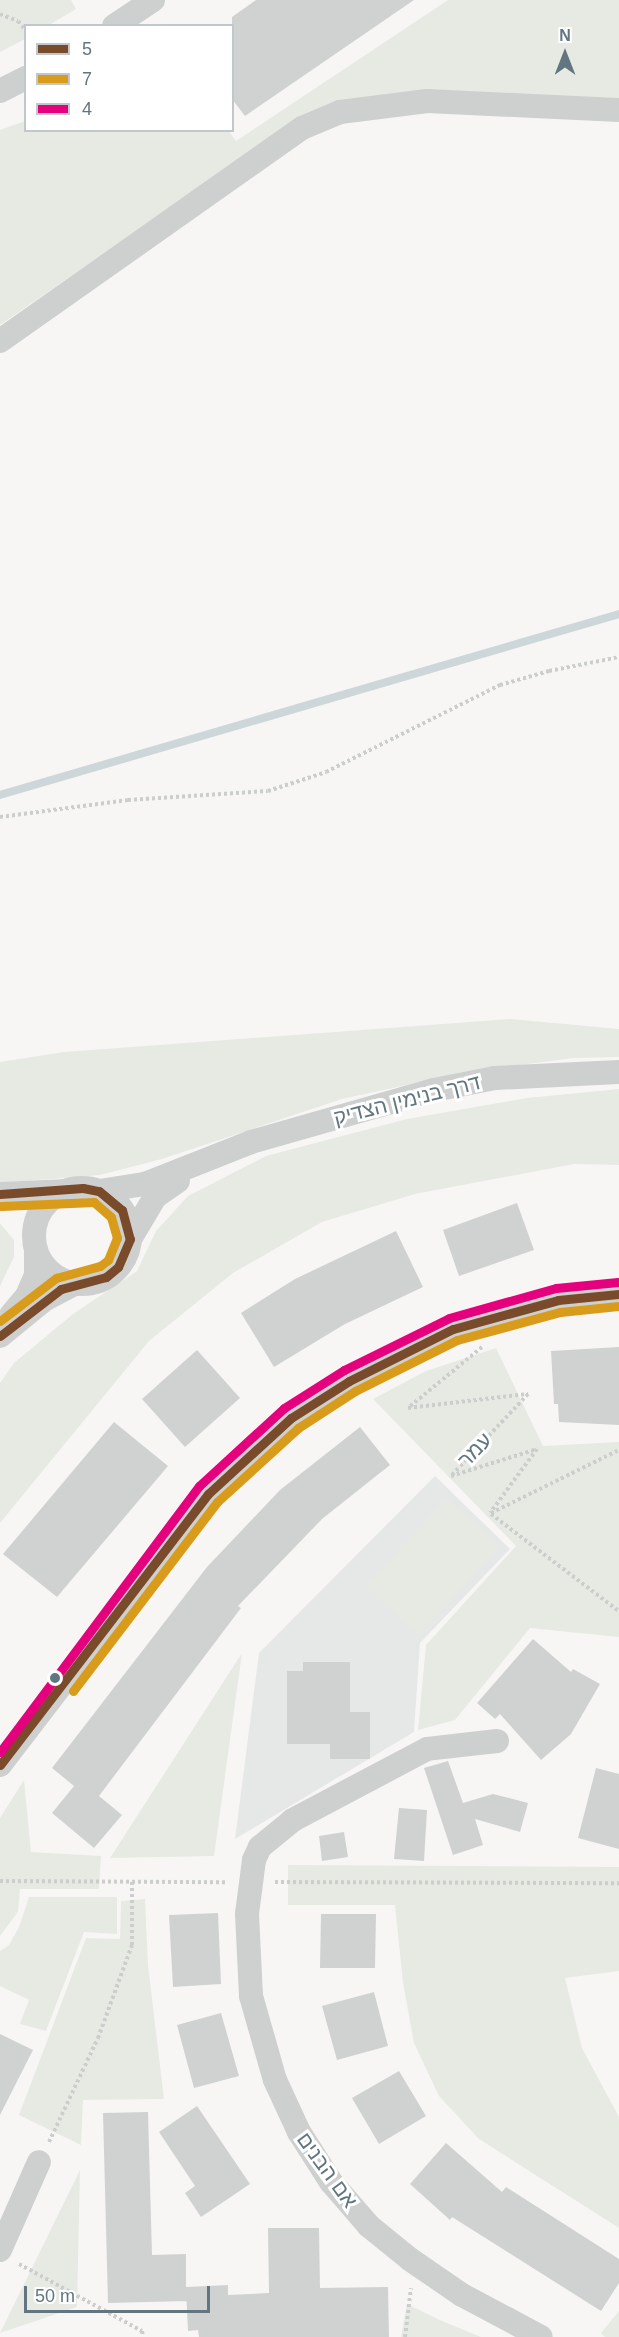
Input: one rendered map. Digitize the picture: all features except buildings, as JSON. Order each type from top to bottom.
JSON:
[{"type":"street","points":[[117,24],[153,0]]},
{"type":"street","points":[[0,91],[24,79]]},
{"type":"street","points":[[0,341],[302,128],[340,112],[427,101],[619,111]]},
{"type":"street","name":"דרך בנימין הצדיק","points":[[202,1164],[251,1142],[434,1090],[505,1077],[619,1072]]},
{"type":"street","points":[[0,1194],[99,1191],[145,1184],[202,1164]]},
{"type":"street","points":[[0,1336],[44,1300],[76,1283],[106,1277],[118,1267],[130,1239],[155,1197],[202,1164]]},
{"type":"street","points":[[0,1328],[27,1296],[36,1275],[35,1243],[43,1208],[67,1191]]},
{"type":"street","points":[[99,1191],[122,1210],[130,1239]]},
{"type":"street","points":[[0,1199],[16,1204],[26,1215],[35,1243],[51,1273],[76,1283]]},
{"type":"street","points":[[3,1764],[208,1494],[249,1453],[291,1418],[349,1381],[409,1348],[495,1316],[558,1300],[619,1294]]},
{"type":"street","name":"אם הבנים","points":[[497,1741],[428,1749],[293,1820],[260,1847],[254,1860],[247,1914],[251,1996],[275,2080],[299,2132],[331,2182],[369,2226],[415,2263],[462,2295],[541,2337]]},
{"type":"street","points":[[5,2254],[39,2162]]},
{"type":"path","points":[[0,14],[18,21],[24,28]]},
{"type":"path","points":[[0,817],[128,800],[268,791],[326,772],[500,685],[549,670],[619,657]]},
{"type":"path","name":"עמר","points":[[490,1514],[537,1449],[451,1476],[528,1394],[408,1408],[490,1341],[495,1316]]},
{"type":"path","points":[[619,1450],[490,1514],[619,1611]]},
{"type":"path","points":[[0,1881],[619,1883]]},
{"type":"path","points":[[39,2162],[98,2038],[132,1945],[132,1882]]},
{"type":"path","points":[[5,2254],[142,2331],[143,2337]]},
{"type":"path","points":[[405,2337],[415,2263]]},
{"type":"shaded area","points":[[0,0],[71,0],[76,9],[51,24],[24,24],[24,40],[0,52]]},
{"type":"shaded area","points":[[448,0],[619,0],[619,98],[448,94],[266,141],[0,325],[0,130],[24,121],[24,132],[229,132],[236,141]]},
{"type":"shaded area","points":[[511,1019],[619,1029],[619,1057],[574,1058],[472,1071],[342,1099],[162,1159],[100,1175],[0,1183],[0,1062],[64,1052]]},
{"type":"shaded area","points":[[619,1089],[619,1165],[574,1164],[415,1194],[322,1222],[233,1273],[149,1341],[0,1523],[0,1383],[14,1363],[73,1314],[137,1271],[156,1231],[188,1196],[266,1156],[407,1119],[527,1098]]},
{"type":"shaded area","points":[[0,1223],[14,1240],[14,1257],[0,1286]]},
{"type":"shaded area","points":[[496,1348],[543,1446],[619,1442],[619,1637],[530,1628],[455,1720],[418,1730],[426,1645],[516,1546],[373,1399],[426,1371]]},
{"type":"shaded area","points":[[435,1476],[510,1549],[420,1643],[414,1732],[235,1839],[259,1653]]},
{"type":"shaded area","points":[[447,1499],[499,1548],[418,1635],[366,1586]]},
{"type":"shaded area","points":[[242,1653],[214,1856],[110,1858]]},
{"type":"shaded area","points":[[24,1780],[31,1852],[101,1856],[99,1889],[20,1889],[18,1912],[0,1936],[0,1818]]},
{"type":"shaded area","points":[[288,1865],[619,1867],[619,1971],[565,1978],[582,2048],[619,2117],[619,2228],[479,2139],[439,2096],[414,2043],[403,1983],[395,1905],[288,1905]]},
{"type":"shaded area","points":[[29,1897],[117,1897],[117,1934],[84,1932],[46,2031],[20,2024],[29,2000],[0,1986],[0,1951],[9,1945],[19,1927]]},
{"type":"shaded area","points":[[145,1899],[148,1965],[164,2099],[83,2100],[81,2145],[19,2115],[86,1938],[120,1939],[121,1901]]},
{"type":"shaded area","points":[[80,2170],[77,2307],[0,2333]]},
{"type":"shaded area","points":[[407,2304],[442,2321],[481,2337],[401,2337]]},
{"type":"shaded area","points":[[619,2311],[619,2337],[605,2337],[601,2333]]},
{"type":"waterway","points":[[0,795],[619,614]]},
{"type":"transit line","name":"5","points":[[0,1194],[83,1188],[99,1191],[122,1210],[130,1239],[118,1267],[106,1277],[61,1289],[0,1336]]},
{"type":"transit line","name":"7","points":[[0,1321],[56,1278],[100,1266],[108,1260],[117,1238],[111,1217],[94,1202],[1,1206]]},
{"type":"transit line","name":"4","points":[[0,1752],[199,1486],[284,1408],[344,1370],[449,1318],[556,1288],[618,1282]]},
{"type":"transit line","name":"5","points":[[0,1765],[208,1494],[291,1418],[349,1381],[453,1329],[558,1300],[619,1294]]},
{"type":"transit line","name":"7","points":[[73,1691],[217,1502],[298,1428],[355,1391],[457,1340],[560,1312],[619,1306]]}]
